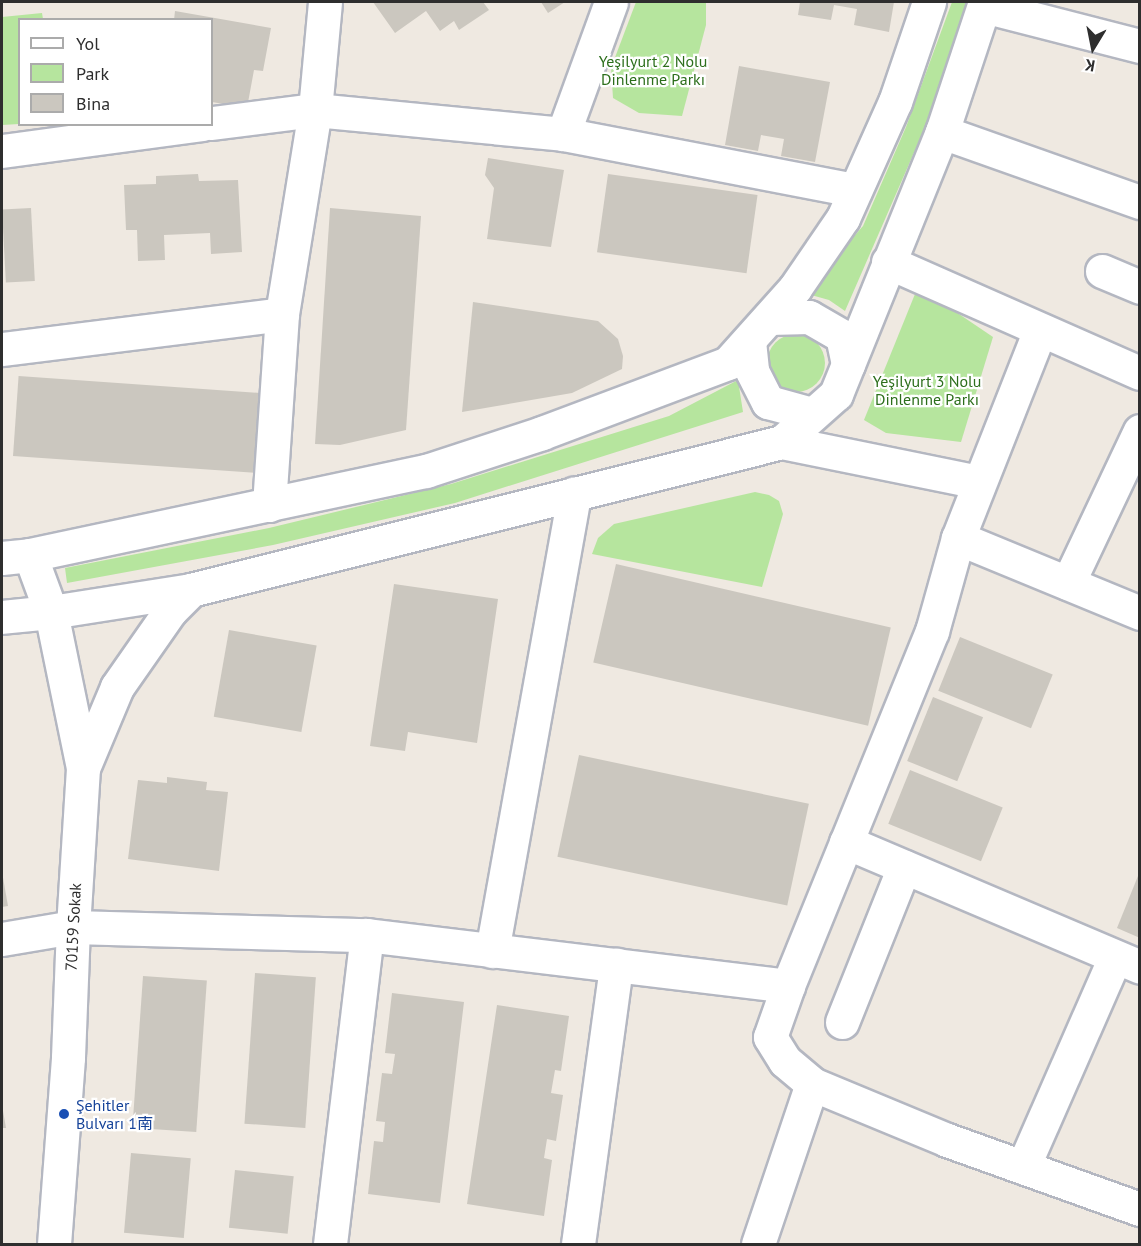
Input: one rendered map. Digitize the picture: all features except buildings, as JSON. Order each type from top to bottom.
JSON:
[{"type":"street","points":[[269,505],[282,314],[315,110],[325,2]]},
{"type":"street","points":[[563,134],[611,2]]},
{"type":"street","points":[[16,557],[426,471],[542,433],[728,363],[795,288],[843,218],[895,102],[929,2]]},
{"type":"street","points":[[782,442],[836,394],[942,132],[984,4],[1140,46]]},
{"type":"street","points":[[213,123],[315,110],[563,134],[855,190]]},
{"type":"street","points":[[2,152],[189,126]]},
{"type":"street","points":[[942,132],[1140,202]]},
{"type":"street","points":[[888,262],[1140,373]]},
{"type":"street","points":[[1102,271],[1140,287]]},
{"type":"street","points":[[2,349],[282,314]]},
{"type":"street","points":[[759,329],[809,317],[842,336],[848,364]]},
{"type":"street","points":[[759,329],[752,371],[768,402],[812,414]]},
{"type":"street","points":[[1040,330],[978,482],[958,538],[932,632],[788,986],[770,1037],[785,1061],[812,1084],[1023,1167],[1140,1209]]},
{"type":"street","points":[[1068,583],[1140,431]]},
{"type":"street","points":[[2,617],[51,612],[191,590],[782,442],[978,482]]},
{"type":"street","points":[[492,951],[574,493]]},
{"type":"street","points":[[958,538],[1140,613]]},
{"type":"street","name":"70159 Sokak","points":[[16,557],[51,612],[83,768],[68,1058],[54,1245]]},
{"type":"street","points":[[83,768],[117,687],[170,611],[191,590]]},
{"type":"street","points":[[846,842],[1127,962],[1023,1167]]},
{"type":"street","points":[[842,1022],[904,867]]},
{"type":"street","points":[[2,939],[73,927],[367,935],[788,986]]},
{"type":"street","points":[[330,1245],[367,935]]},
{"type":"street","points":[[578,1245],[616,965]]},
{"type":"street","points":[[758,1245],[812,1084]]},
{"type":"green space","name":"Yeşilyurt 2 Nolu Dinlenme Parkı","points":[[636,2],[706,2],[706,25],[682,116],[639,113],[613,98],[611,68]]},
{"type":"green space","points":[[952,2],[969,2],[923,132],[845,311],[829,300],[804,293],[863,226],[906,127]]},
{"type":"green space","points":[[42,13],[43,18],[18,18],[18,124],[2,125],[2,17]]},
{"type":"green space","name":"Yeşilyurt 3 Nolu Dinlenme Parkı","points":[[915,294],[956,312],[993,337],[961,442],[886,433],[864,420]]},
{"type":"green space","points":[[796,334],[807,336],[820,347],[825,363],[823,374],[812,387],[796,392],[785,390],[772,379],[767,363],[769,352],[780,339]]},
{"type":"green space","points":[[738,380],[743,412],[455,503],[273,545],[67,583],[65,568],[269,528],[451,484],[669,416]]},
{"type":"green space","points":[[755,492],[769,495],[779,501],[783,514],[762,587],[592,554],[598,538],[614,524]]},
{"type":"place","name":"Şehitler Bulvarı 1南","points":[[64,1114]]}]
